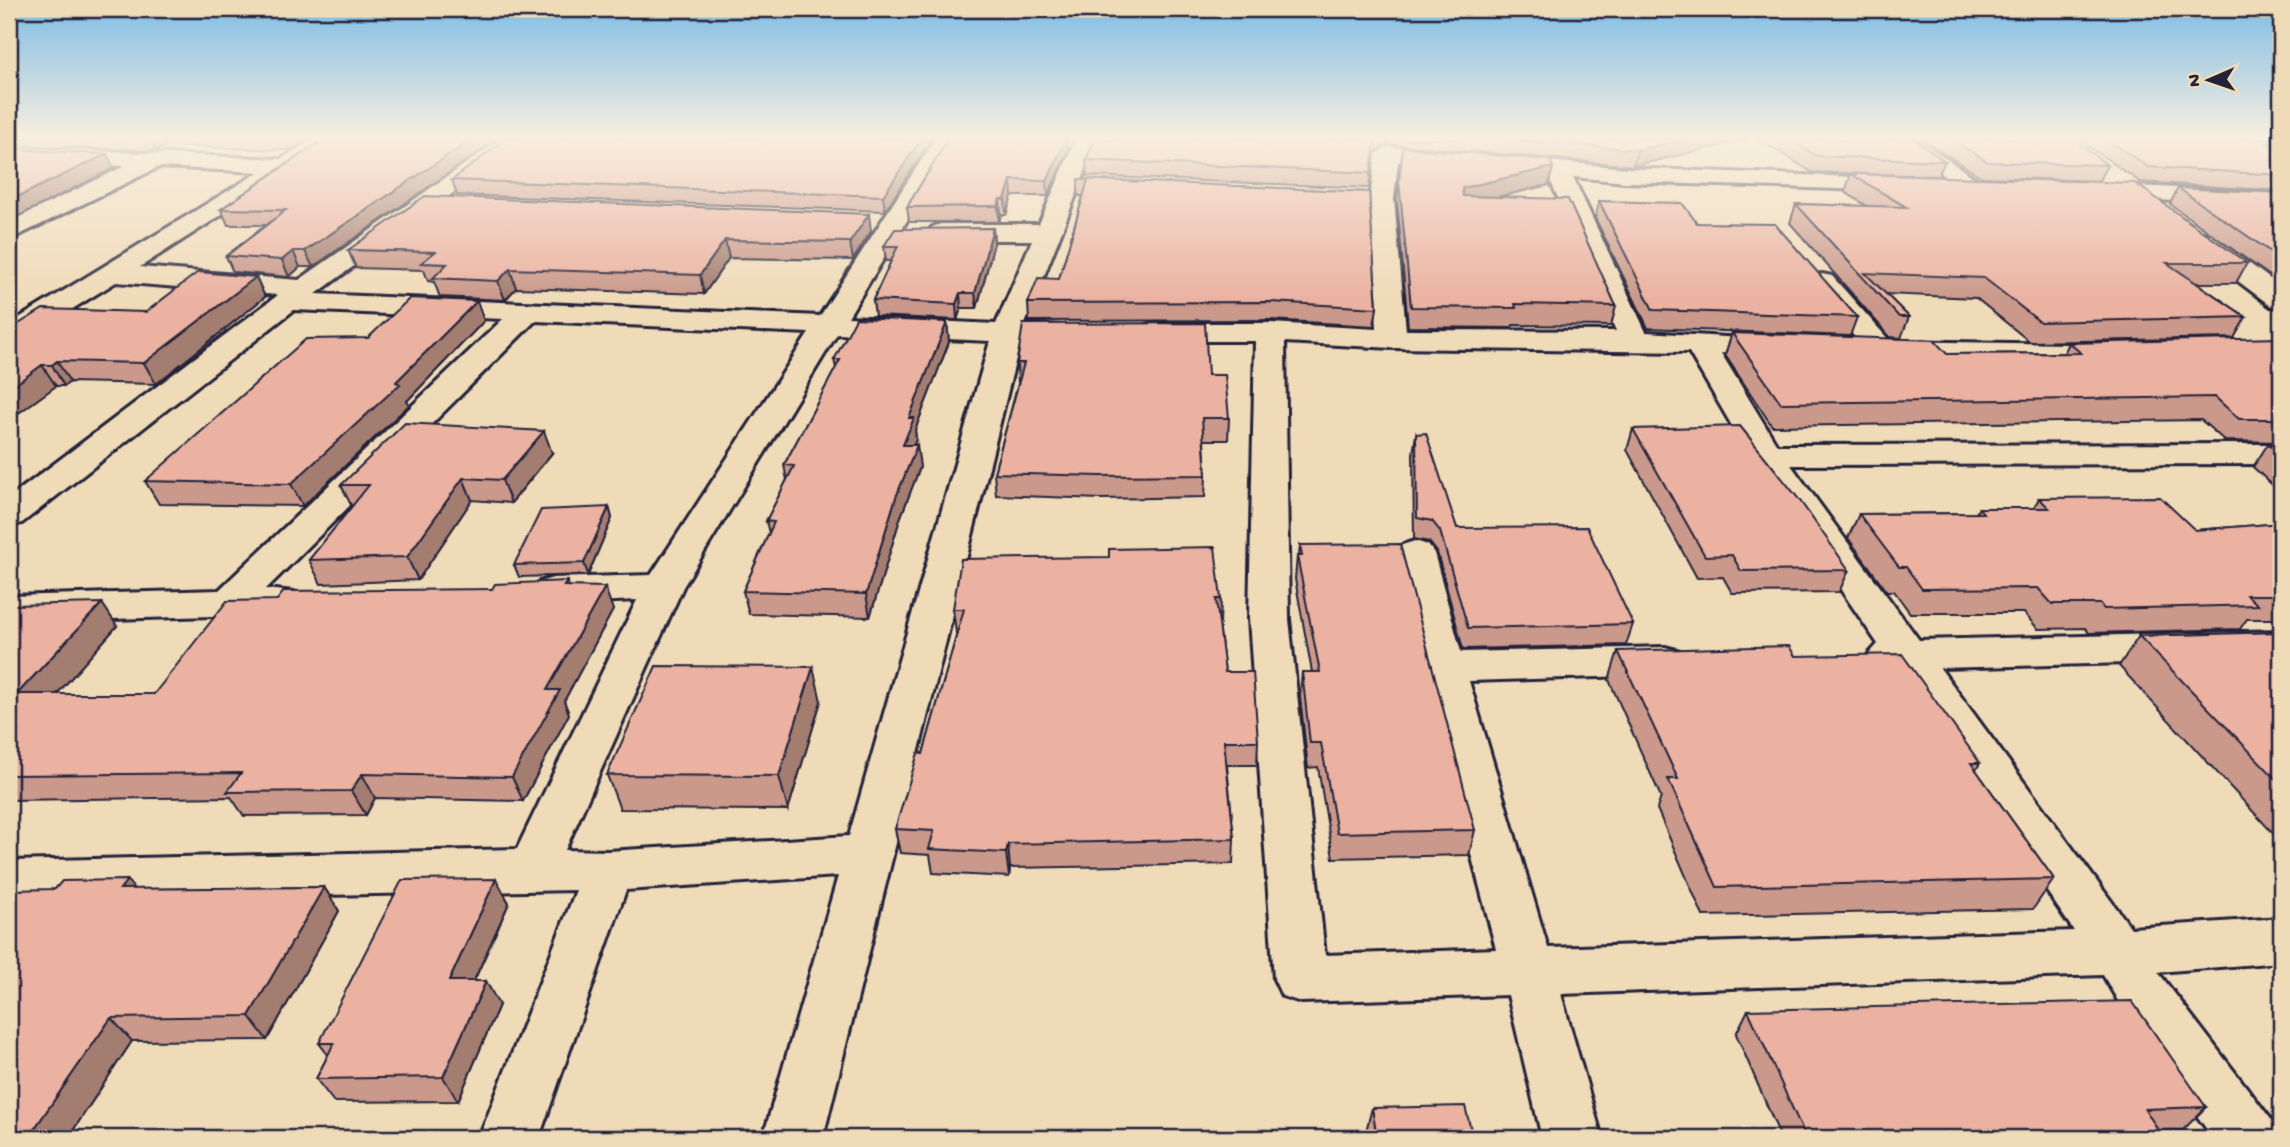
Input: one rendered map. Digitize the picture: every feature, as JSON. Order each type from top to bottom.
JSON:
[{"type":"street","points":[[9,232],[90,193]]},
{"type":"street","points":[[9,336],[242,193]]},
{"type":"street","points":[[9,515],[297,295],[441,193]]},
{"type":"street","points":[[532,869],[663,587],[828,326],[882,225],[906,193]]},
{"type":"street","points":[[793,1138],[1007,333],[1051,232],[1079,193]]},
{"type":"street","points":[[1383,193],[1392,339]]},
{"type":"street","points":[[1568,193],[1635,340]]},
{"type":"street","points":[[2135,193],[2281,300]]},
{"type":"street","points":[[2144,193],[2281,200]]},
{"type":"street","points":[[1354,198],[1382,199]]},
{"type":"street","points":[[425,204],[466,205]]},
{"type":"street","points":[[882,225],[1051,232]]},
{"type":"street","points":[[1801,259],[1882,350]]},
{"type":"street","points":[[110,273],[297,295],[527,312],[828,326],[1007,333],[1270,332],[1392,339],[1635,340],[1882,350],[2101,352]]},
{"type":"street","points":[[229,603],[527,312]]},
{"type":"street","points":[[1270,332],[1269,619],[1301,979],[2118,952],[2281,940]]},
{"type":"street","points":[[1700,344],[1766,455],[2118,952],[2151,1008],[2249,1138]]},
{"type":"street","points":[[1766,455],[2281,454]]},
{"type":"street","points":[[1415,553],[1443,667],[1530,972],[1572,1138]]},
{"type":"street","points":[[523,592],[663,587]]},
{"type":"street","points":[[9,609],[313,600]]},
{"type":"street","points":[[1854,656],[2281,645]]},
{"type":"street","points":[[1443,667],[1703,660]]},
{"type":"street","points":[[9,881],[532,869],[608,871],[868,854]]},
{"type":"street","points":[[509,1138],[608,871]]},
{"type":"building","points":[[9,193],[27,193],[9,201]]},
{"type":"building","points":[[245,193],[392,193],[305,251],[293,251],[282,260],[226,256],[286,210],[221,209]]},
{"type":"building","points":[[789,193],[885,193],[883,196]]},
{"type":"building","points":[[916,193],[1007,193],[1005,200],[1000,199],[998,206],[907,207]]},
{"type":"building","points":[[1084,193],[1369,193],[1377,308],[1271,302],[1028,303],[1038,278],[1059,279]]},
{"type":"building","points":[[1400,193],[1463,193],[1463,196],[1568,199],[1616,306],[1515,304],[1516,308],[1411,307]]},
{"type":"building","points":[[1882,193],[2148,193],[2247,263],[2167,263],[2246,317],[2040,322],[1984,278],[1865,273],[1909,317],[1899,317],[1796,204],[1906,207]]},
{"type":"building","points":[[2185,193],[2281,193],[2281,259]]},
{"type":"building","points":[[425,196],[869,214],[850,242],[725,240],[700,275],[510,269],[498,281],[433,278],[447,264],[421,263],[435,252],[348,250]]},
{"type":"building","points":[[1599,201],[1682,203],[1697,223],[1775,224],[1857,317],[1653,310]]},
{"type":"building","points":[[993,228],[975,293],[960,293],[956,304],[873,300],[898,246],[884,246],[895,229]]},
{"type":"building","points":[[198,272],[256,277],[144,363],[57,361],[52,365],[42,365],[9,389],[9,330],[43,309],[146,312]]},
{"type":"building","points":[[410,298],[477,301],[396,382],[400,384],[291,484],[145,481],[306,339],[368,338]]},
{"type":"building","points":[[856,318],[947,322],[909,418],[914,418],[903,445],[917,445],[896,497],[866,594],[743,591],[774,522],[766,521],[794,466],[784,465],[840,360],[834,360]]},
{"type":"building","points":[[1205,323],[1208,375],[1225,375],[1229,418],[1202,418],[1206,475],[994,473],[1024,363],[1017,363],[1023,324]]},
{"type":"building","points":[[1732,333],[1934,340],[1947,354],[2081,353],[2069,343],[2279,338],[2281,419],[2239,419],[2215,397],[1781,403]]},
{"type":"building","points":[[405,423],[544,431],[502,480],[463,478],[407,557],[309,560],[369,485],[341,485]]},
{"type":"building","points":[[1740,426],[1798,498],[1849,570],[1741,571],[1732,555],[1705,556],[1633,429]]},
{"type":"building","points":[[1426,433],[1457,528],[1587,527],[1633,624],[1468,628],[1440,531],[1432,521],[1417,518],[1416,434]]},
{"type":"building","points":[[2281,443],[2281,456],[2268,444]]},
{"type":"building","points":[[2160,497],[2195,530],[2281,523],[2281,595],[2247,595],[2258,605],[2104,609],[2100,604],[2052,604],[2038,588],[1922,589],[1906,567],[1899,567],[1859,514],[1983,513],[1979,508],[2049,508],[2039,498]]},
{"type":"building","points":[[609,507],[584,563],[514,565],[541,510]]},
{"type":"building","points":[[1400,544],[1475,830],[1337,833],[1321,743],[1310,743],[1302,672],[1320,672],[1297,556],[1302,556],[1300,545]]},
{"type":"building","points":[[1215,547],[1221,599],[1216,599],[1225,672],[1253,672],[1258,741],[1224,741],[1234,839],[1008,844],[1006,853],[929,849],[934,831],[895,829],[918,753],[923,754],[964,609],[953,609],[961,559],[1109,557],[1109,549]]},
{"type":"building","points":[[567,581],[564,586],[605,587],[547,690],[560,690],[512,777],[362,774],[351,791],[227,792],[241,773],[9,775],[9,605],[102,603],[17,694],[154,694],[227,601],[277,600],[284,591],[492,589],[495,584]]},
{"type":"building","points":[[2281,632],[2281,784],[2139,636]]},
{"type":"building","points":[[1789,646],[1795,656],[1902,654],[1980,763],[1971,763],[2054,879],[1717,887],[1668,779],[1678,779],[1618,651]]},
{"type":"building","points":[[656,666],[813,667],[779,776],[607,775]]},
{"type":"building","points":[[496,879],[449,981],[486,981],[443,1077],[316,1079],[334,1043],[319,1043],[402,880]]},
{"type":"building","points":[[127,880],[120,889],[324,887],[249,1016],[111,1018],[28,1138],[9,1138],[9,890],[55,889],[62,881]]},
{"type":"building","points":[[2132,1001],[2206,1107],[2145,1109],[2163,1138],[1806,1138],[1748,1010]]},
{"type":"building","points":[[1465,1106],[1473,1138],[1377,1138],[1372,1108]]}]
